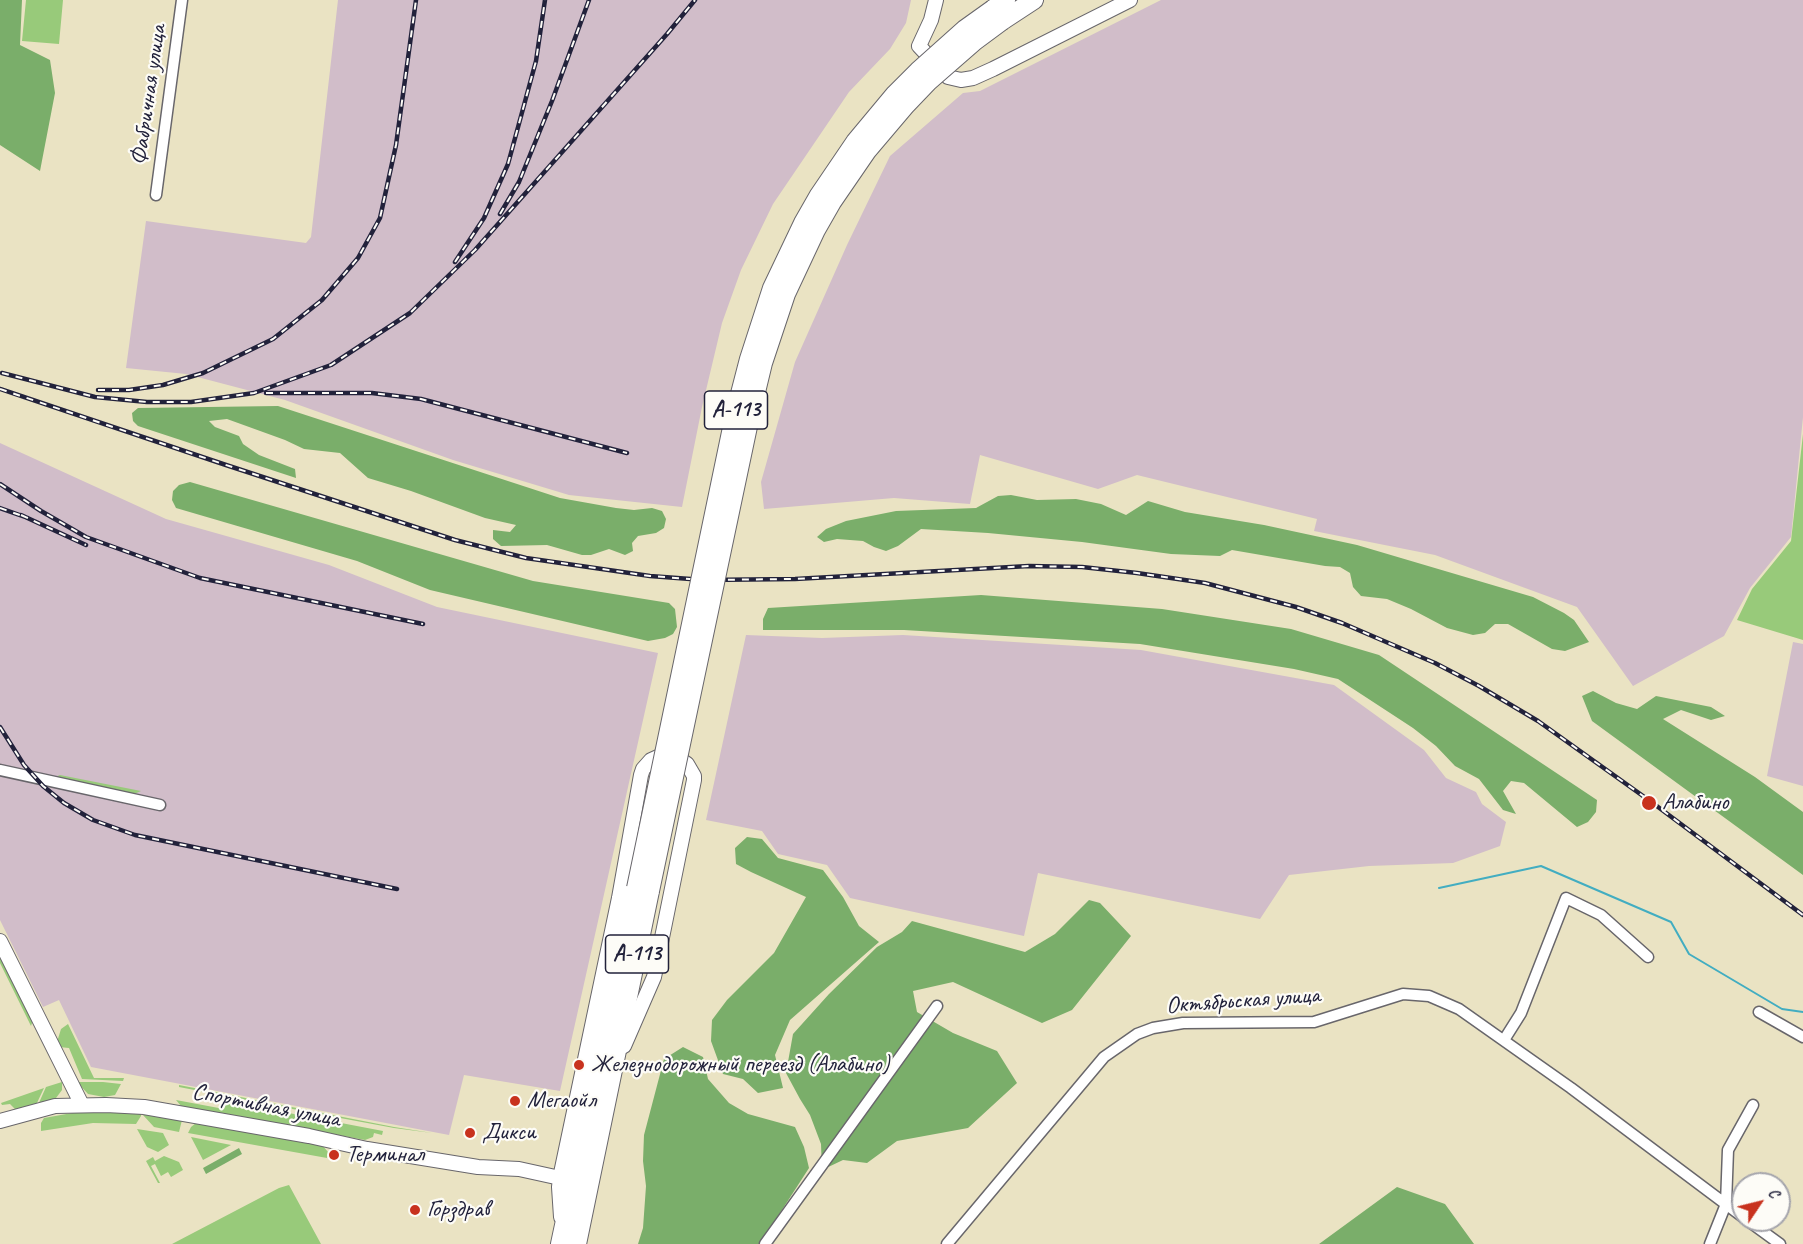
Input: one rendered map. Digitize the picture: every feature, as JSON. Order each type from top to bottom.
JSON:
[{"type":"highway","name":"А-113","points":[[566,1241],[605,1105],[643,889],[735,413],[749,359],[772,288],[819,195],[855,142],[895,94],[965,29],[1000,10],[1034,0]]},
{"type":"highway","name":"А-113","points":[[566,1241],[615,984],[643,889]]},
{"type":"street","name":"Фабричная улица","points":[[156,195],[182,0]]},
{"type":"street","points":[[936,0],[931,20],[919,46],[948,77],[961,80],[973,78],[993,69],[1130,0]]},
{"type":"street","points":[[566,1241],[559,1192],[560,1178],[619,898],[643,769],[656,757],[662,755],[676,757],[691,769],[694,780],[660,955],[648,995],[625,1044],[605,1105]]},
{"type":"street","points":[[0,770],[160,805]]},
{"type":"street","points":[[1504,1040],[1521,1013],[1566,898],[1601,915],[1648,957]]},
{"type":"street","points":[[0,941],[82,1105]]},
{"type":"street","points":[[589,1040],[615,984]]},
{"type":"street","name":"Октябрьская улица","points":[[947,1244],[1104,1057],[1137,1034],[1154,1028],[1183,1023],[1314,1022],[1403,994],[1430,996],[1459,1009],[1731,1208]]},
{"type":"street","points":[[765,1244],[937,1006]]},
{"type":"street","points":[[1759,1012],[1803,1037]]},
{"type":"street","points":[[1710,1244],[1726,1204],[1728,1150],[1753,1105]]},
{"type":"street","name":"Спортивная улица","points":[[0,1121],[55,1106],[144,1107],[309,1136],[378,1151],[478,1167],[519,1169],[560,1178]]},
{"type":"street","points":[[1764,1232],[1780,1244]]},
{"type":"shaded area","points":[[338,0],[911,0],[906,23],[890,49],[849,92],[773,204],[741,270],[722,323],[682,507],[569,495],[453,460],[285,400],[186,374],[126,368],[146,221],[306,243],[311,237]]},
{"type":"shaded area","points":[[1161,0],[1803,0],[1803,417],[1791,537],[1750,588],[1724,636],[1633,686],[1577,607],[1435,555],[1314,531],[1317,519],[1137,475],[1098,489],[980,455],[970,504],[894,498],[764,509],[761,482],[795,362],[890,156],[963,93],[980,91]]},
{"type":"shaded area","points":[[0,443],[166,519],[329,565],[437,607],[658,653],[560,1091],[464,1075],[449,1135],[91,1067],[59,1000],[43,1007],[0,920]]},
{"type":"shaded area","points":[[746,635],[822,638],[903,635],[1141,650],[1334,685],[1424,750],[1446,778],[1476,792],[1482,804],[1506,822],[1500,846],[1453,863],[1369,866],[1289,875],[1260,919],[1038,873],[1024,936],[850,898],[827,865],[778,854],[762,831],[706,820]]},
{"type":"shaded area","points":[[1793,642],[1803,644],[1803,786],[1767,776]]},
{"type":"green space","points":[[0,0],[22,0],[20,45],[50,60],[55,93],[40,171],[0,145]]},
{"type":"green space","points":[[26,0],[63,0],[59,44],[22,41]]},
{"type":"green space","points":[[278,406],[560,498],[616,508],[634,510],[652,508],[662,511],[666,519],[664,528],[656,533],[638,536],[632,543],[633,551],[625,555],[609,549],[591,555],[582,555],[547,545],[501,546],[493,539],[493,530],[510,532],[516,525],[485,518],[368,478],[340,453],[304,449],[227,419],[209,421],[215,427],[239,436],[243,444],[259,455],[295,469],[296,478],[138,426],[133,421],[132,413],[138,408]]},
{"type":"green space","points":[[1803,434],[1803,640],[1737,620],[1752,589],[1791,541]]},
{"type":"green space","points":[[190,482],[533,581],[669,603],[675,609],[677,627],[673,634],[665,638],[648,641],[430,590],[357,561],[176,508],[172,500],[173,491],[179,485]]},
{"type":"green space","points":[[1011,495],[1037,500],[1076,499],[1101,504],[1126,515],[1148,501],[1185,512],[1264,525],[1357,545],[1533,597],[1574,620],[1589,642],[1565,651],[1552,649],[1508,624],[1495,624],[1485,633],[1473,635],[1447,628],[1387,599],[1361,596],[1353,587],[1350,573],[1340,567],[1232,550],[1220,556],[1171,554],[1082,542],[921,529],[898,546],[886,551],[863,541],[837,539],[824,542],[817,537],[826,529],[846,521],[896,511],[976,508],[998,496]]},
{"type":"green space","points":[[981,595],[1162,609],[1291,629],[1379,655],[1597,800],[1596,812],[1588,822],[1577,827],[1524,783],[1511,781],[1503,791],[1516,814],[1503,810],[1479,779],[1455,766],[1436,746],[1413,728],[1338,679],[1294,669],[1140,644],[904,630],[763,630],[763,619],[768,608]]},
{"type":"green space","points":[[1593,691],[1616,703],[1637,709],[1656,696],[1711,707],[1725,716],[1711,720],[1681,710],[1663,719],[1755,777],[1803,812],[1803,875],[1592,721],[1582,696]]},
{"type":"green space","points":[[60,775],[141,791],[134,794],[55,777]]},
{"type":"green space","points":[[747,837],[762,839],[778,858],[823,870],[843,897],[859,926],[879,942],[790,1020],[775,1055],[783,1088],[758,1093],[743,1079],[723,1074],[711,1041],[712,1020],[727,1000],[774,953],[806,897],[736,864],[735,848]]},
{"type":"green space","points":[[1089,900],[1100,903],[1131,936],[1072,1010],[1042,1023],[953,982],[913,991],[917,1012],[953,1033],[997,1051],[1017,1083],[968,1128],[897,1141],[867,1163],[843,1160],[822,1170],[821,1144],[810,1115],[786,1073],[793,1034],[829,994],[877,947],[902,932],[912,921],[1025,952],[1055,934]]},
{"type":"green space","points":[[0,953],[33,1020],[31,1026],[0,963]]},
{"type":"green space","points":[[68,1024],[94,1078],[124,1078],[123,1081],[82,1079],[69,1048],[59,1047],[57,1042],[61,1029]]},
{"type":"green space","points":[[683,1047],[703,1057],[708,1079],[729,1103],[748,1114],[795,1127],[804,1147],[809,1168],[760,1244],[638,1244],[643,1228],[646,1186],[643,1161],[644,1135],[664,1059]]},
{"type":"green space","points":[[62,1082],[62,1090],[56,1098],[38,1105],[46,1087]]},
{"type":"green space","points":[[77,1082],[121,1084],[115,1095],[104,1097],[88,1094]]},
{"type":"green space","points":[[179,1085],[432,1133],[394,1128],[308,1112],[179,1087]]},
{"type":"green space","points":[[44,1088],[36,1105],[17,1111],[10,1104],[2,1105],[1,1103]]},
{"type":"green space","points":[[176,1100],[224,1109],[226,1101],[383,1131],[382,1135],[374,1133],[373,1137],[365,1140],[181,1106]]},
{"type":"green space","points":[[100,1110],[141,1112],[141,1116],[136,1124],[93,1123],[41,1131],[44,1118]]},
{"type":"green space","points":[[143,1113],[182,1120],[179,1132],[154,1127]]},
{"type":"green space","points":[[196,1123],[322,1145],[328,1152],[327,1158],[188,1133]]},
{"type":"green space","points":[[137,1129],[163,1133],[169,1145],[158,1152],[147,1147]]},
{"type":"green space","points":[[191,1137],[231,1145],[203,1160]]},
{"type":"green space","points":[[239,1148],[242,1154],[206,1174],[203,1168]]},
{"type":"green space","points":[[164,1156],[179,1162],[183,1170],[171,1177],[168,1172],[161,1176],[155,1164],[151,1166],[160,1183],[158,1183],[146,1161],[153,1157],[155,1161]]},
{"type":"green space","points":[[289,1185],[321,1244],[172,1244],[279,1188]]},
{"type":"green space","points":[[1397,1187],[1445,1204],[1474,1244],[1319,1244]]},
{"type":"waterway","points":[[1439,888],[1541,866],[1671,922],[1689,954],[1782,1009],[1803,1012]]},
{"type":"railway","points":[[98,390],[129,390],[163,385],[203,373],[273,339],[322,300],[358,258],[380,218],[396,145],[416,0]]},
{"type":"railway","points":[[455,262],[484,218],[508,164],[536,61],[545,0]]},
{"type":"railway","points":[[500,214],[519,182],[589,0]]},
{"type":"railway","points":[[2,373],[95,397],[147,402],[191,402],[254,393],[331,365],[410,313],[475,250],[695,0]]},
{"type":"railway","points":[[0,389],[455,540],[526,558],[650,576],[704,580],[795,579],[1029,566],[1082,567],[1205,583],[1296,607],[1342,623],[1435,663],[1538,721],[1803,915]]},
{"type":"railway","points":[[266,393],[372,393],[421,399],[627,453]]},
{"type":"railway","points":[[0,484],[86,537],[200,578],[423,624]]},
{"type":"railway","points":[[0,508],[28,518]]},
{"type":"railway","points":[[21,515],[86,545]]},
{"type":"railway","points":[[0,727],[24,765],[43,786],[64,803],[93,820],[135,835],[397,889]]},
{"type":"place","name":"Алабино","points":[[1649,803]]},
{"type":"place","name":"Железнодорожный переезд (Алабино)","points":[[579,1065]]},
{"type":"place","name":"Мегаойл","points":[[515,1101]]},
{"type":"place","name":"Дикси","points":[[470,1133]]},
{"type":"place","name":"Терминал","points":[[334,1155]]},
{"type":"place","name":"Горздрав","points":[[415,1210]]}]
